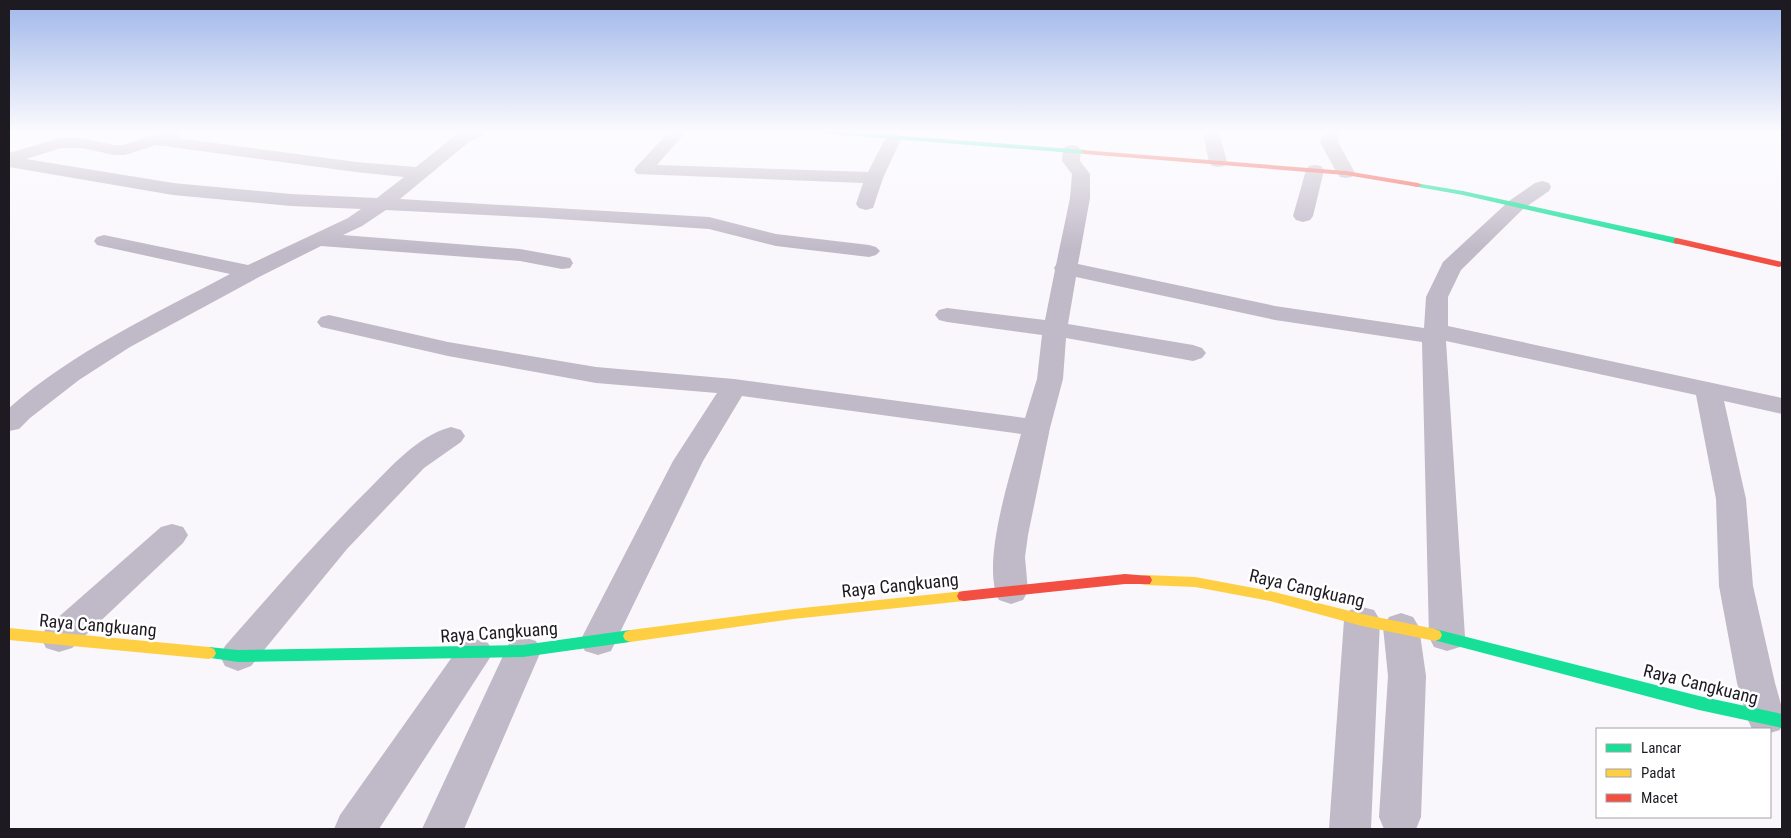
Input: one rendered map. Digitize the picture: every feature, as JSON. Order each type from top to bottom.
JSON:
[{"type":"street","points":[[68,171],[173,189],[318,202],[543,212],[709,223],[776,240],[869,251]]},
{"type":"street","points":[[403,171],[420,173]]},
{"type":"street","points":[[675,171],[874,178]]},
{"type":"street","points":[[866,204],[877,171]]},
{"type":"street","points":[[1010,590],[1009,557],[1036,428],[1050,379],[1055,329],[1080,198],[1081,174],[1079,171]]},
{"type":"street","points":[[1303,216],[1315,171]]},
{"type":"street","points":[[1326,171],[1463,193],[1779,264]]},
{"type":"street","points":[[9,423],[20,412],[70,375],[121,342],[251,272],[355,222],[381,205],[420,173]]},
{"type":"street","points":[[1447,637],[1435,334],[1437,297],[1450,267],[1516,205],[1542,187]]},
{"type":"street","points":[[320,240],[520,255],[562,263]]},
{"type":"street","points":[[104,241],[251,272]]},
{"type":"street","points":[[1066,268],[1275,313],[1435,334],[1708,389],[1782,406]]},
{"type":"street","points":[[947,314],[1055,329],[1193,353]]},
{"type":"street","points":[[329,322],[448,349],[596,375],[734,387],[891,406],[1036,428]]},
{"type":"street","points":[[598,641],[688,461],[734,387]]},
{"type":"street","points":[[1708,389],[1730,499],[1736,586],[1756,683],[1774,719]]},
{"type":"street","points":[[238,656],[336,541],[414,461],[452,436]]},
{"type":"street","points":[[59,638],[172,534]]},
{"type":"street","name":"Raya Cangkuang","points":[[9,634],[238,656],[523,651],[793,614],[1010,590],[1125,579],[1195,582],[1270,596],[1362,620],[1447,637],[1699,703],[1774,719]]},
{"type":"street","points":[[1350,829],[1362,620]]},
{"type":"street","points":[[1400,817],[1407,676],[1401,627]]},
{"type":"street","points":[[443,829],[523,651]]},
{"type":"street","points":[[355,829],[475,653]]},
{"type":"traffic: fast","points":[[1418,185],[1463,193],[1677,241]]},
{"type":"traffic: fast","points":[[1435,635],[1699,703],[1782,721]]},
{"type":"traffic: fast","points":[[209,653],[238,656],[523,651],[630,636]]},
{"type":"traffic: slow","points":[[1145,580],[1195,582],[1270,596],[1362,620],[1435,635]]},
{"type":"traffic: slow","points":[[630,636],[793,614],[964,596]]},
{"type":"traffic: slow","points":[[9,634],[209,653]]},
{"type":"traffic: jam","points":[[1322,171],[1346,173],[1418,185]]},
{"type":"traffic: jam","points":[[1677,241],[1779,264]]},
{"type":"traffic: jam","points":[[964,596],[1125,579],[1145,580]]}]
